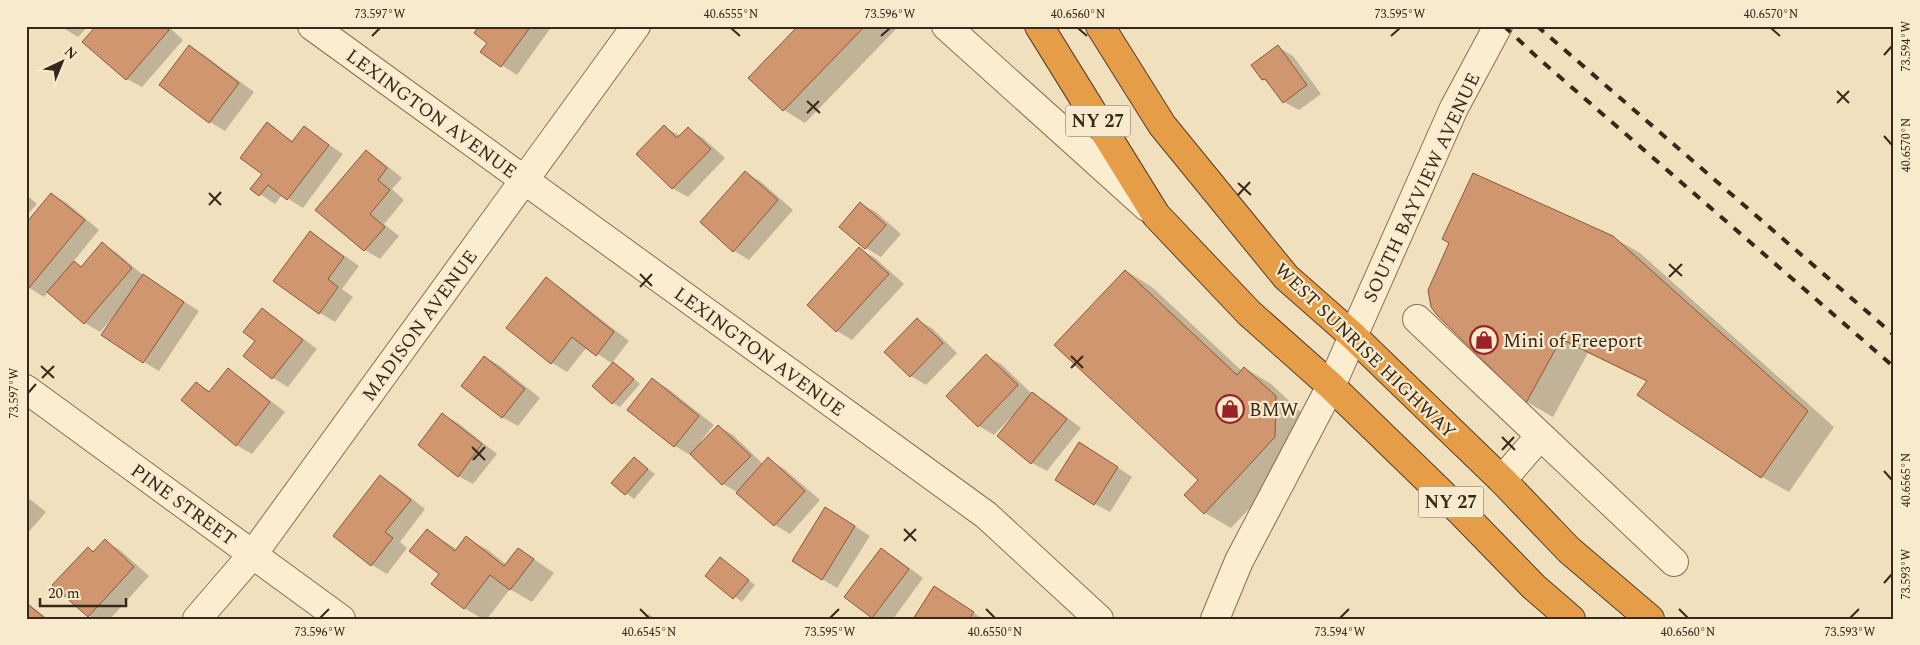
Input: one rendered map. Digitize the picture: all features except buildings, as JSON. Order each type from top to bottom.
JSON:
[{"type":"highway","name":"NY 27","points":[[1039,26],[1156,215],[1249,313],[1331,386],[1461,512],[1534,587],[1571,619]]},
{"type":"highway","name":"WEST SUNRISE HIGHWAY","points":[[1100,26],[1168,132],[1286,277],[1353,336],[1502,480],[1569,550],[1650,619]]},
{"type":"street","name":"LEXINGTON AVENUE","points":[[312,26],[986,516],[1099,619]]},
{"type":"street","name":"MADISON AVENUE","points":[[197,619],[253,554],[636,26]]},
{"type":"street","points":[[946,26],[1156,215]]},
{"type":"street","name":"SOUTH BAYVIEW AVENUE","points":[[1215,619],[1239,560],[1331,386],[1454,108],[1498,26]]},
{"type":"street","points":[[1417,319],[1674,562]]},
{"type":"street","name":"PINE STREET","points":[[26,389],[341,619]]},
{"type":"street","points":[[1502,480],[1540,436]]},
{"type":"railway","points":[[1504,26],[1538,58],[1894,367]]},
{"type":"railway","points":[[1537,26],[1894,335]]},
{"type":"place","name":"Mini of Freeport","points":[[1484,340]]},
{"type":"place","name":"BMW","points":[[1230,409]]}]
